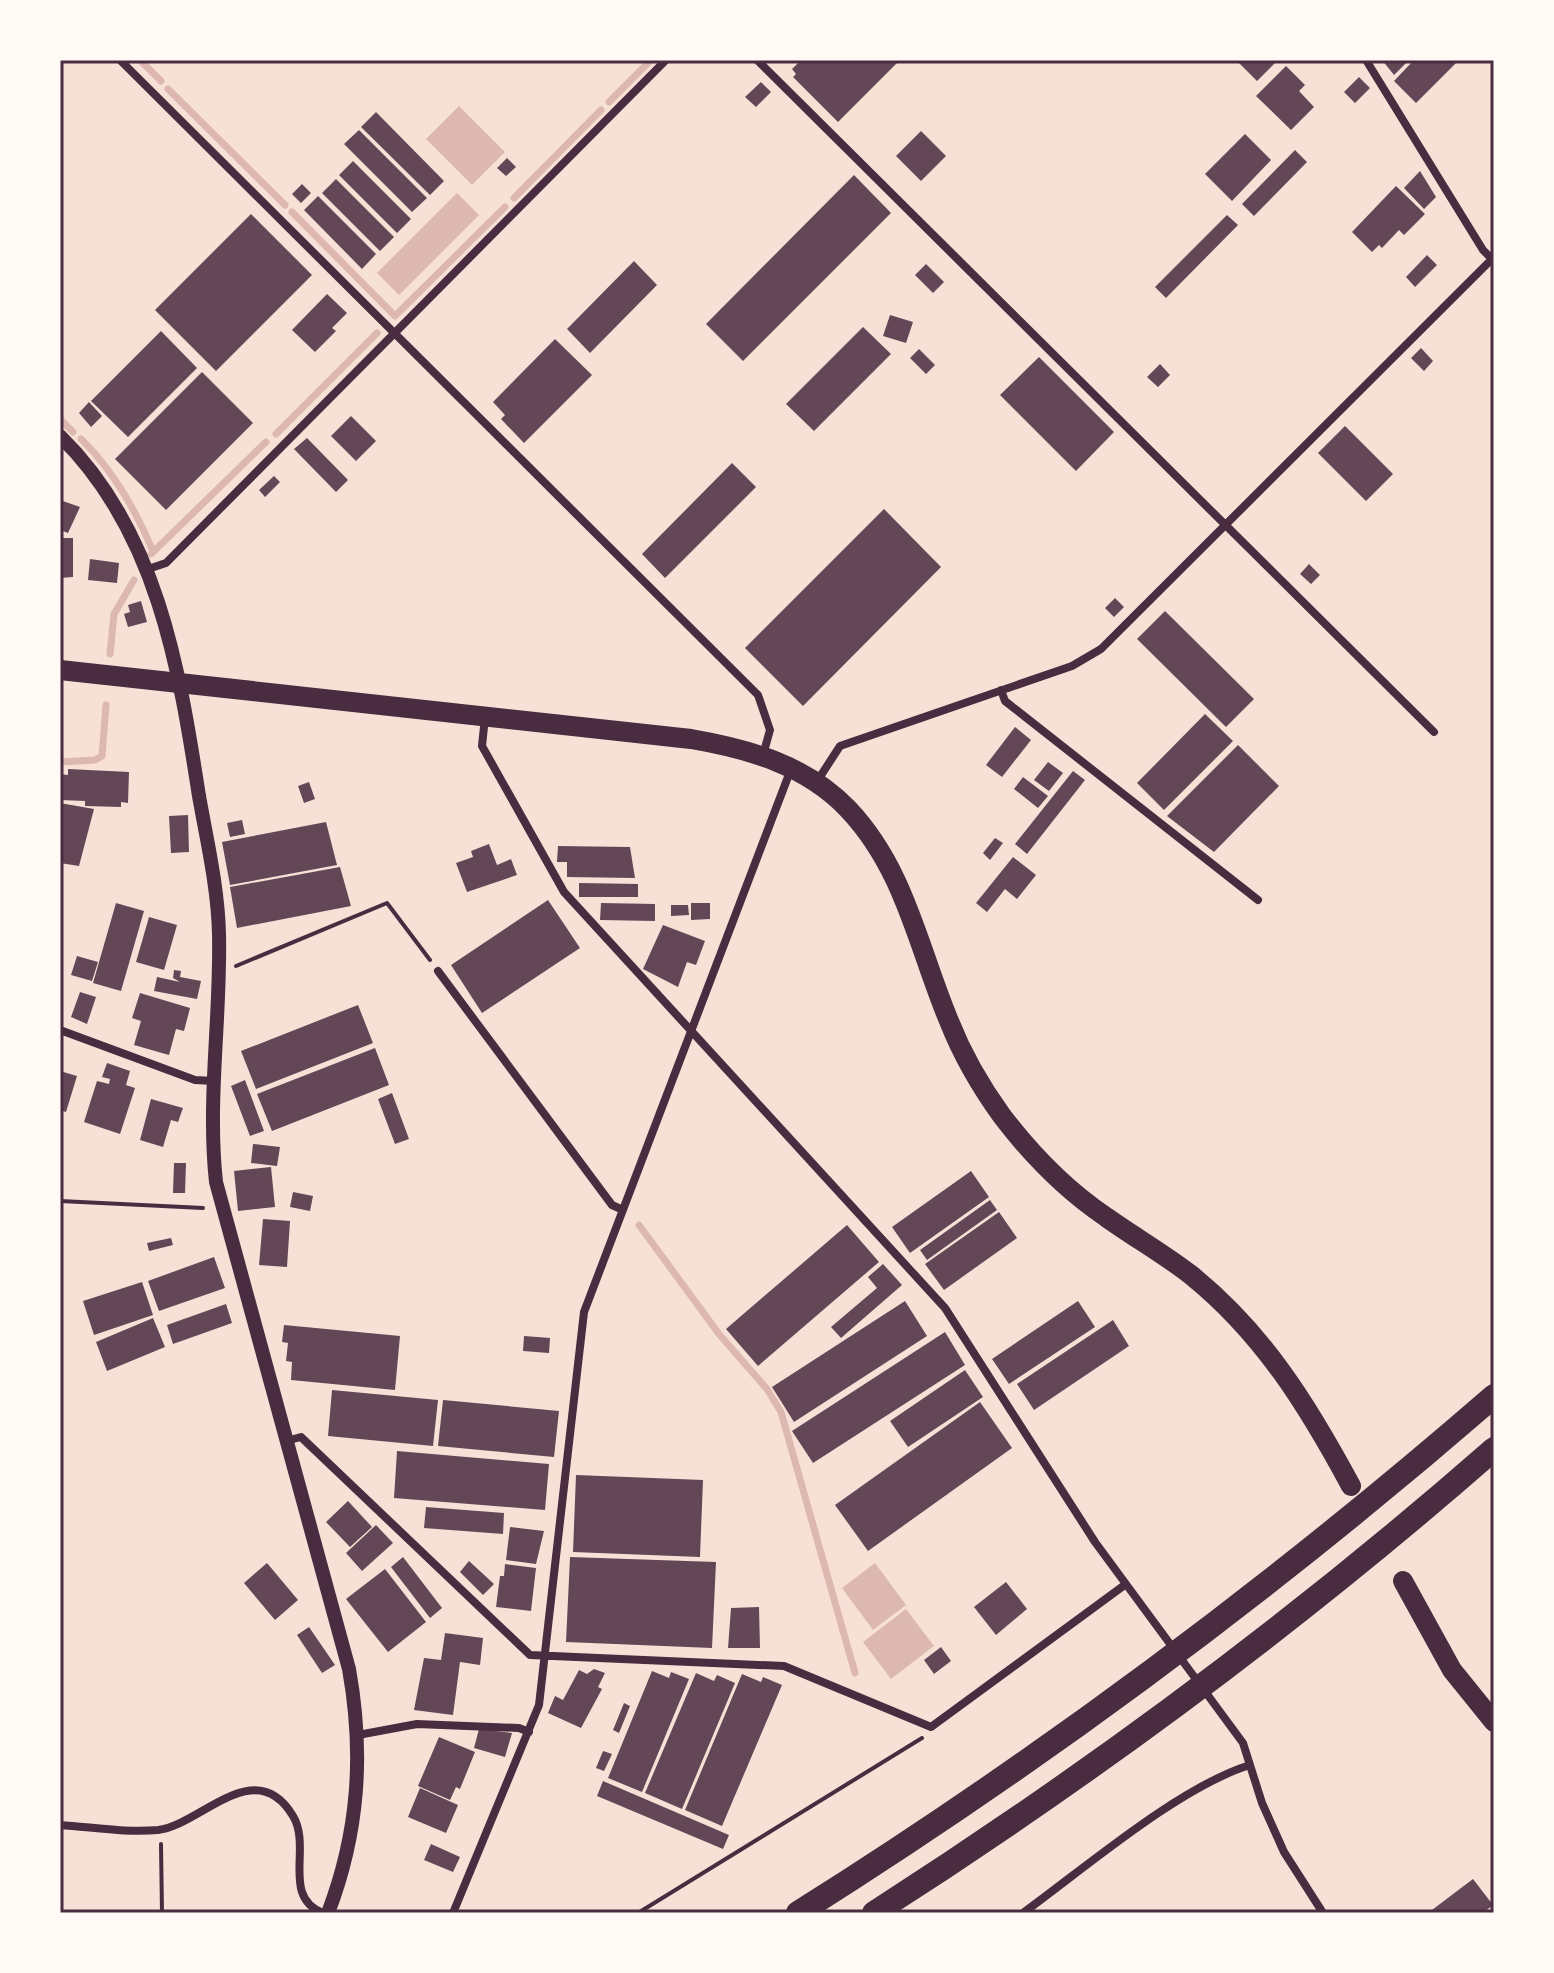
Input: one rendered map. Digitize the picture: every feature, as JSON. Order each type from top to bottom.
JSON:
[{"type":"highway","points":[[798,1913],[1022,1765],[1265,1589],[1494,1396]]},
{"type":"highway","points":[[874,1913],[1049,1797],[1289,1618],[1407,1525],[1494,1449]]},
{"type":"main road","points":[[60,670],[691,739],[762,755],[816,783],[845,805],[882,851],[907,904],[949,1021],[982,1085],[1002,1115],[1049,1170],[1076,1194],[1191,1275],[1241,1321],[1305,1402],[1351,1486]]},
{"type":"main road","points":[[1403,1581],[1452,1670],[1494,1722]]},
{"type":"street","points":[[120,60],[758,695],[770,730],[762,755]]},
{"type":"street","points":[[148,569],[166,563],[666,60]]},
{"type":"street","points":[[757,60],[1434,732]]},
{"type":"street","points":[[816,783],[840,746],[1072,666],[1101,649],[1493,258],[1483,250],[1366,60]]},
{"type":"street","points":[[60,1825],[160,1830],[189,1819],[230,1794],[243,1791],[269,1795],[281,1802],[297,1822],[301,1848],[300,1894],[312,1908],[325,1913],[345,1862],[355,1814],[358,1735],[349,1669],[221,1205],[213,1158],[218,968],[214,890],[179,682],[148,569],[116,504],[63,445]]},
{"type":"street","points":[[1001,690],[1005,701],[1258,900]]},
{"type":"street","points":[[485,716],[482,746],[564,892],[945,1308],[1126,1584],[1243,1743],[1284,1852],[1323,1913]]},
{"type":"street","points":[[453,1913],[539,1705],[584,1312],[792,768]]},
{"type":"street","points":[[438,971],[612,1205],[623,1210]]},
{"type":"street","points":[[60,1030],[195,1080],[214,1081]]},
{"type":"street","points":[[286,1441],[301,1437],[530,1655],[784,1666],[931,1727],[1126,1584]]},
{"type":"street","points":[[358,1735],[442,1723],[519,1728],[529,1732]]},
{"type":"street","points":[[1023,1913],[1166,1809],[1228,1772],[1250,1765]]},
{"type":"path","points":[[218,968],[232,968],[387,903],[438,971]]},
{"type":"path","points":[[60,1201],[207,1208],[221,1205]]},
{"type":"path","points":[[638,1913],[922,1738],[931,1727]]},
{"type":"path","points":[[160,1830],[164,1882],[162,1913]]},
{"type":"shaded area","points":[[459,106],[505,152],[472,185],[426,139]]},
{"type":"shaded area","points":[[457,193],[479,215],[399,295],[377,273]]},
{"type":"shaded area","points":[[875,1563],[906,1605],[873,1630],[842,1588]]},
{"type":"shaded area","points":[[906,1609],[934,1646],[891,1679],[863,1642]]},
{"type":"building","points":[[801,60],[900,60],[838,122],[793,77],[796,74],[792,69]]},
{"type":"building","points":[[1236,60],[1278,60],[1257,81]]},
{"type":"building","points":[[1382,60],[1409,60],[1394,75]]},
{"type":"building","points":[[1414,60],[1459,60],[1416,103],[1394,81]]},
{"type":"building","points":[[1286,66],[1305,85],[1299,91],[1314,107],[1291,130],[1256,96]]},
{"type":"building","points":[[1359,77],[1370,88],[1355,103],[1344,92]]},
{"type":"building","points":[[761,82],[771,92],[756,107],[745,97]]},
{"type":"building","points":[[376,112],[444,181],[430,195],[361,127]]},
{"type":"building","points":[[359,130],[427,198],[412,212],[344,144]]},
{"type":"building","points":[[921,131],[946,156],[921,181],[896,156]]},
{"type":"building","points":[[1245,134],[1271,160],[1232,201],[1205,174]]},
{"type":"building","points":[[1295,150],[1307,162],[1254,216],[1242,204]]},
{"type":"building","points":[[507,158],[516,167],[506,176],[497,168]]},
{"type":"building","points":[[353,161],[411,219],[397,233],[339,175]]},
{"type":"building","points":[[1420,171],[1436,197],[1424,209],[1404,188]]},
{"type":"building","points":[[854,175],[891,213],[743,361],[706,324]]},
{"type":"building","points":[[336,179],[394,237],[380,251],[322,193]]},
{"type":"building","points":[[302,184],[311,193],[301,203],[292,194]]},
{"type":"building","points":[[1396,186],[1425,214],[1404,235],[1399,230],[1382,248],[1379,245],[1372,252],[1352,232]]},
{"type":"building","points":[[318,196],[376,254],[362,269],[304,210]]},
{"type":"building","points":[[251,214],[312,275],[216,371],[155,310]]},
{"type":"building","points":[[1227,215],[1238,225],[1166,298],[1155,287]]},
{"type":"building","points":[[1427,255],[1437,265],[1415,287],[1406,277]]},
{"type":"building","points":[[634,261],[657,285],[590,353],[567,329]]},
{"type":"building","points":[[926,264],[944,282],[933,293],[915,275]]},
{"type":"building","points":[[327,294],[347,313],[332,328],[336,331],[315,352],[292,330]]},
{"type":"building","points":[[890,315],[913,322],[906,343],[883,336]]},
{"type":"building","points":[[863,327],[891,354],[814,431],[786,404]]},
{"type":"building","points":[[161,331],[197,368],[128,437],[91,401]]},
{"type":"building","points":[[555,339],[592,375],[524,443],[501,419],[505,415],[493,402]]},
{"type":"building","points":[[1421,348],[1433,361],[1424,371],[1411,358]]},
{"type":"building","points":[[919,349],[935,365],[926,374],[910,358]]},
{"type":"building","points":[[1039,357],[1114,432],[1076,471],[1000,395]]},
{"type":"building","points":[[1160,364],[1170,375],[1158,387],[1147,377]]},
{"type":"building","points":[[202,372],[253,423],[166,510],[115,459]]},
{"type":"building","points":[[89,402],[102,416],[91,427],[79,413]]},
{"type":"building","points":[[351,416],[376,441],[356,461],[331,436]]},
{"type":"building","points":[[1345,426],[1393,474],[1366,501],[1318,453]]},
{"type":"building","points":[[307,438],[348,480],[336,492],[294,449]]},
{"type":"building","points":[[732,463],[756,487],[665,578],[642,554]]},
{"type":"building","points":[[274,476],[280,482],[265,497],[259,490]]},
{"type":"building","points":[[60,500],[80,507],[68,533],[60,530]]},
{"type":"building","points":[[884,509],[941,567],[803,706],[745,648]]},
{"type":"building","points":[[60,538],[73,538],[73,577],[60,578]]},
{"type":"building","points":[[90,559],[119,563],[117,583],[88,580]]},
{"type":"building","points":[[1309,564],[1320,575],[1311,584],[1300,574]]},
{"type":"building","points":[[1115,598],[1124,607],[1114,617],[1105,608]]},
{"type":"building","points":[[141,601],[147,622],[128,627],[124,614],[130,612],[128,605]]},
{"type":"building","points":[[1165,611],[1254,699],[1226,727],[1137,639]]},
{"type":"building","points":[[1205,714],[1233,741],[1164,810],[1137,783]]},
{"type":"building","points":[[1015,727],[1031,740],[1002,777],[986,765]]},
{"type":"building","points":[[1238,745],[1279,786],[1214,852],[1167,816]]},
{"type":"building","points":[[1048,762],[1063,773],[1049,791],[1034,780]]},
{"type":"building","points":[[68,769],[129,772],[128,803],[121,802],[121,807],[85,806],[85,801],[60,800],[60,774],[68,775]]},
{"type":"building","points":[[1073,771],[1085,780],[1027,854],[1015,844]]},
{"type":"building","points":[[1023,777],[1048,796],[1038,808],[1014,789]]},
{"type":"building","points":[[309,782],[315,799],[304,803],[298,786]]},
{"type":"building","points":[[60,803],[94,809],[79,866],[60,863]]},
{"type":"building","points":[[188,815],[189,852],[171,853],[169,816]]},
{"type":"building","points":[[242,820],[245,834],[230,837],[227,823]]},
{"type":"building","points":[[326,822],[337,865],[230,885],[222,842]]},
{"type":"building","points":[[995,838],[1003,843],[990,860],[983,853]]},
{"type":"building","points":[[489,844],[497,865],[511,859],[517,875],[467,892],[456,863],[473,857],[471,851]]},
{"type":"building","points":[[558,846],[630,847],[635,878],[567,877],[567,862],[557,862]]},
{"type":"building","points":[[1013,857],[1036,875],[1017,899],[1005,889],[987,912],[976,903]]},
{"type":"building","points":[[340,867],[351,906],[237,928],[230,887]]},
{"type":"building","points":[[579,883],[638,884],[638,897],[579,897]]},
{"type":"building","points":[[548,900],[580,948],[482,1013],[451,965]]},
{"type":"building","points":[[116,903],[144,911],[121,991],[93,983]]},
{"type":"building","points":[[601,903],[655,904],[655,921],[600,920]]},
{"type":"building","points":[[691,903],[710,903],[710,919],[691,920]]},
{"type":"building","points":[[671,905],[688,905],[689,915],[671,916]]},
{"type":"building","points":[[149,917],[177,925],[164,970],[136,962]]},
{"type":"building","points":[[663,925],[705,941],[696,965],[687,962],[678,987],[643,969]]},
{"type":"building","points":[[77,956],[98,962],[92,981],[71,975]]},
{"type":"building","points":[[174,970],[181,971],[180,977],[201,981],[197,999],[154,991],[157,977],[180,982],[173,978]]},
{"type":"building","points":[[80,992],[96,997],[87,1024],[71,1017]]},
{"type":"building","points":[[140,993],[190,1008],[184,1031],[176,1029],[169,1055],[134,1045],[141,1021],[132,1018]]},
{"type":"building","points":[[358,1005],[373,1043],[256,1089],[241,1051]]},
{"type":"building","points":[[375,1048],[389,1085],[272,1131],[257,1094]]},
{"type":"building","points":[[107,1063],[130,1071],[126,1085],[135,1088],[120,1134],[84,1122],[97,1081],[109,1084],[110,1079],[102,1077]]},
{"type":"building","points":[[60,1071],[77,1076],[66,1112],[60,1110]]},
{"type":"building","points":[[245,1080],[264,1131],[250,1136],[231,1086]]},
{"type":"building","points":[[392,1093],[409,1139],[395,1144],[378,1099]]},
{"type":"building","points":[[151,1099],[183,1108],[178,1122],[171,1120],[163,1147],[140,1140]]},
{"type":"building","points":[[253,1144],[280,1147],[277,1166],[251,1163]]},
{"type":"building","points":[[174,1163],[186,1163],[185,1193],[173,1193]]},
{"type":"building","points":[[271,1167],[275,1207],[238,1211],[234,1171]]},
{"type":"building","points":[[971,1171],[989,1197],[910,1253],[892,1227]]},
{"type":"building","points":[[293,1192],[313,1196],[310,1211],[290,1207]]},
{"type":"building","points":[[990,1200],[997,1210],[927,1260],[920,1250]]},
{"type":"building","points":[[999,1212],[1017,1238],[944,1290],[925,1264]]},
{"type":"building","points":[[263,1219],[290,1221],[287,1267],[259,1265]]},
{"type":"building","points":[[847,1225],[879,1262],[758,1366],[726,1329]]},
{"type":"building","points":[[171,1238],[173,1245],[149,1251],[147,1243]]},
{"type":"building","points":[[214,1257],[225,1288],[159,1311],[148,1281]]},
{"type":"building","points":[[883,1264],[902,1285],[841,1338],[831,1327],[877,1288],[868,1277]]},
{"type":"building","points":[[142,1282],[153,1315],[94,1335],[83,1301]]},
{"type":"building","points":[[905,1301],[927,1336],[794,1422],[772,1387]]},
{"type":"building","points":[[1078,1301],[1095,1327],[1009,1384],[992,1359]]},
{"type":"building","points":[[226,1304],[232,1323],[173,1344],[167,1325]]},
{"type":"building","points":[[153,1318],[165,1347],[107,1371],[96,1342]]},
{"type":"building","points":[[1113,1320],[1129,1346],[1034,1410],[1017,1384]]},
{"type":"building","points":[[284,1325],[400,1336],[395,1390],[291,1380],[292,1362],[286,1361],[288,1343],[282,1342]]},
{"type":"building","points":[[945,1332],[965,1365],[813,1463],[792,1431]]},
{"type":"building","points":[[524,1336],[550,1338],[549,1353],[523,1351]]},
{"type":"building","points":[[965,1370],[983,1397],[908,1447],[890,1421]]},
{"type":"building","points":[[332,1390],[438,1400],[433,1446],[328,1436]]},
{"type":"building","points":[[443,1400],[559,1411],[554,1457],[438,1446]]},
{"type":"building","points":[[980,1402],[1012,1448],[868,1551],[835,1505]]},
{"type":"building","points":[[397,1451],[549,1464],[545,1510],[394,1498]]},
{"type":"building","points":[[576,1475],[703,1480],[700,1557],[573,1552]]},
{"type":"building","points":[[348,1501],[372,1527],[350,1547],[326,1522]]},
{"type":"building","points":[[426,1507],[504,1513],[503,1534],[424,1528]]},
{"type":"building","points":[[376,1525],[393,1543],[362,1571],[346,1553]]},
{"type":"building","points":[[510,1527],[544,1531],[536,1564],[506,1560]]},
{"type":"building","points":[[403,1557],[442,1608],[430,1618],[391,1567]]},
{"type":"building","points":[[570,1557],[716,1562],[712,1648],[566,1642]]},
{"type":"building","points":[[469,1561],[494,1584],[483,1595],[460,1572]]},
{"type":"building","points":[[267,1563],[298,1600],[275,1620],[244,1583]]},
{"type":"building","points":[[505,1564],[536,1568],[531,1611],[496,1607],[500,1576],[504,1576]]},
{"type":"building","points":[[385,1569],[426,1622],[388,1652],[346,1599]]},
{"type":"building","points":[[1006,1582],[1027,1609],[996,1635],[974,1607]]},
{"type":"building","points":[[759,1607],[760,1648],[728,1648],[731,1608]]},
{"type":"building","points":[[309,1627],[335,1665],[322,1673],[297,1635]]},
{"type":"building","points":[[445,1633],[483,1638],[480,1665],[460,1662],[453,1715],[414,1710],[424,1658],[441,1660]]},
{"type":"building","points":[[941,1647],[951,1661],[934,1674],[924,1660]]},
{"type":"building","points":[[594,1669],[605,1673],[598,1687],[602,1689],[581,1728],[548,1713],[555,1696],[563,1700],[579,1670],[587,1674]]},
{"type":"building","points":[[652,1671],[669,1678],[671,1672],[689,1679],[642,1792],[608,1778]]},
{"type":"building","points":[[696,1673],[714,1681],[717,1675],[735,1683],[682,1809],[645,1793]]},
{"type":"building","points":[[742,1674],[761,1682],[763,1677],[782,1685],[722,1826],[685,1810]]},
{"type":"building","points":[[624,1703],[630,1706],[619,1733],[613,1730]]},
{"type":"building","points":[[479,1729],[512,1733],[505,1757],[474,1748]]},
{"type":"building","points":[[439,1737],[475,1752],[460,1789],[456,1787],[450,1800],[418,1786]]},
{"type":"building","points":[[603,1751],[612,1754],[604,1771],[596,1768]]},
{"type":"building","points":[[603,1781],[729,1835],[723,1849],[597,1796]]},
{"type":"building","points":[[420,1788],[458,1805],[446,1833],[408,1817]]},
{"type":"building","points":[[431,1844],[460,1857],[453,1872],[424,1860]]},
{"type":"building","points":[[1473,1879],[1493,1905],[1483,1913],[1428,1913]]},
{"type":"waterway","points":[[140,60],[161,81]]},
{"type":"waterway","points":[[609,102],[651,60]]},
{"type":"waterway","points":[[168,89],[285,205]]},
{"type":"waterway","points":[[514,198],[601,110]]},
{"type":"waterway","points":[[396,315],[505,207]]},
{"type":"waterway","points":[[292,212],[395,316]]},
{"type":"waterway","points":[[276,434],[377,333]]},
{"type":"waterway","points":[[60,419],[73,432]]},
{"type":"waterway","points":[[81,439],[123,492],[153,551],[151,554],[266,442]]},
{"type":"waterway","points":[[110,654],[114,614],[134,580]]},
{"type":"waterway","points":[[60,762],[95,760],[102,756],[106,705]]},
{"type":"waterway","points":[[639,1225],[719,1334],[767,1389],[781,1412],[855,1673]]}]
